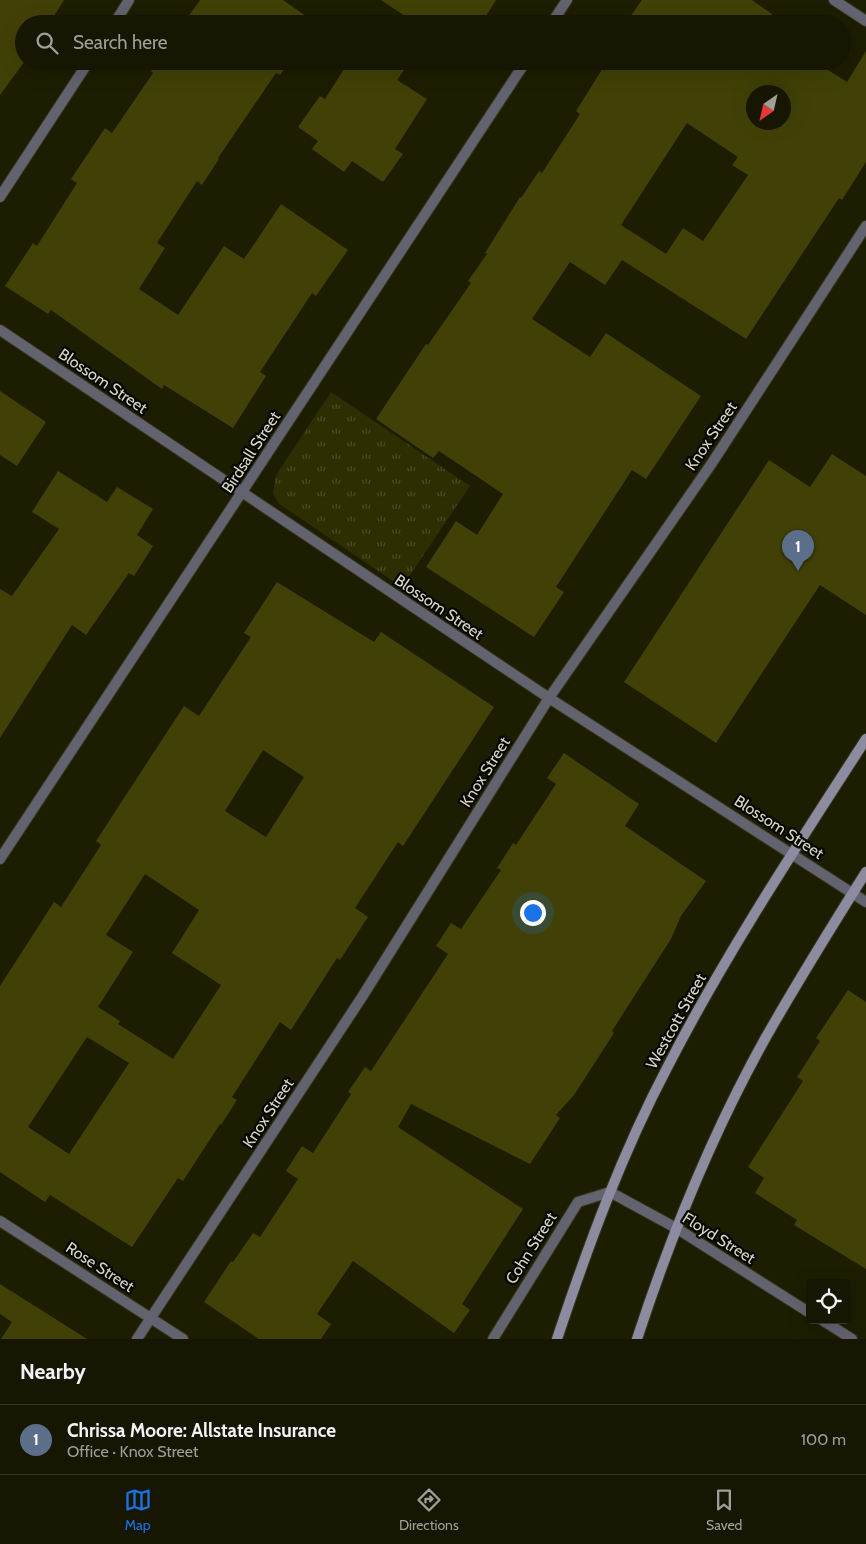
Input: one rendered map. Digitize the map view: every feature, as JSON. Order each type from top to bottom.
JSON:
[{"type":"main road","name":"Westcott Street","points":[[557,1339],[580,1270],[610,1192],[667,1067],[705,998],[792,854],[866,739]]},
{"type":"main road","points":[[638,1339],[676,1228],[714,1141],[766,1038],[866,872]]},
{"type":"street","points":[[120,15],[129,0]]},
{"type":"street","points":[[557,15],[567,0]]},
{"type":"street","points":[[834,0],[866,20]]},
{"type":"street","points":[[0,197],[83,70]]},
{"type":"street","name":"Birdsall Street","points":[[0,859],[520,70]]},
{"type":"street","name":"Knox Street","points":[[138,1339],[362,997],[549,698],[712,463],[866,226]]},
{"type":"street","name":"Blossom Street","points":[[0,330],[549,698],[866,902]]},
{"type":"street","name":"Floyd Street","points":[[610,1192],[676,1228],[806,1309]]},
{"type":"street","name":"Cohn Street","points":[[493,1339],[578,1202],[610,1192]]},
{"type":"street","name":"Rose Street","points":[[0,1221],[183,1339]]},
{"type":"street","points":[[828,1324],[852,1339]]},
{"type":"green space","points":[[331,392],[470,486],[402,587],[279,504],[273,493],[276,475]]},
{"type":"building","points":[[0,0],[64,0],[55,15],[15,15],[15,70],[18,70],[0,95]]},
{"type":"building","points":[[200,0],[283,0],[305,15],[189,15]]},
{"type":"building","points":[[381,0],[496,0],[487,15],[404,15]]},
{"type":"building","points":[[642,0],[752,0],[772,14],[771,15],[631,15]]},
{"type":"building","points":[[866,51],[866,162],[842,200],[839,198],[746,339],[622,260],[605,285],[570,262],[532,319],[590,357],[606,333],[701,396],[646,479],[632,470],[556,587],[564,592],[534,637],[426,567],[456,521],[477,535],[503,494],[439,451],[433,458],[376,419],[426,344],[428,345],[471,283],[468,281],[487,254],[485,253],[520,197],[539,171],[542,173],[580,114],[576,111],[602,70],[828,70],[847,82]],"holes":[[[687,123],[738,157],[732,165],[748,175],[703,241],[683,228],[666,254],[621,225]]]},
{"type":"building","points":[[284,70],[280,75],[276,73],[218,158],[202,185],[197,181],[157,243],[165,248],[139,289],[178,315],[224,246],[244,259],[281,204],[348,250],[316,296],[312,293],[260,372],[266,376],[233,428],[164,385],[162,389],[51,310],[48,314],[5,286],[33,243],[37,246],[77,183],[71,179],[105,128],[112,133],[153,73],[151,71]]},
{"type":"building","points":[[343,70],[404,70],[397,80],[427,99],[395,149],[403,154],[383,182],[352,161],[344,172],[312,149],[318,141],[298,127],[320,96],[325,99]]},
{"type":"building","points":[[0,391],[46,422],[17,466],[0,455]]},
{"type":"building","points":[[832,454],[866,476],[866,615],[820,585],[716,743],[624,682],[769,460],[810,487]]},
{"type":"building","points":[[58,471],[107,502],[117,487],[153,509],[137,535],[153,546],[134,576],[129,573],[86,635],[72,625],[0,738],[0,589],[12,596],[59,529],[32,512]]},
{"type":"building","points":[[277,582],[374,642],[381,632],[494,707],[403,846],[398,842],[355,908],[368,917],[340,960],[337,958],[291,1030],[280,1022],[232,1097],[237,1100],[221,1125],[183,1181],[178,1178],[132,1247],[50,1195],[45,1202],[0,1172],[0,986],[54,902],[61,907],[101,845],[96,841],[184,706],[199,716],[251,637],[244,633]],"holes":[[[263,750],[304,777],[266,837],[225,811]],[[145,874],[199,910],[172,953],[221,985],[173,1059],[118,1024],[120,1021],[98,1007],[133,952],[106,935]],[[87,1037],[129,1063],[69,1154],[28,1127]]]},
{"type":"building","points":[[564,753],[639,804],[625,826],[706,881],[681,916],[671,939],[612,1031],[614,1033],[574,1095],[556,1115],[560,1118],[530,1164],[411,1104],[398,1127],[523,1209],[462,1304],[470,1310],[454,1333],[353,1261],[317,1314],[331,1324],[321,1339],[259,1339],[204,1302],[231,1261],[233,1262],[253,1233],[260,1237],[298,1179],[286,1171],[302,1146],[313,1153],[351,1094],[348,1092],[365,1067],[371,1071],[448,954],[436,946],[451,923],[461,929],[501,870],[497,868],[513,843],[516,845],[556,784],[547,778]]},
{"type":"building","points":[[848,990],[866,1002],[866,1269],[794,1225],[797,1220],[755,1193],[764,1178],[748,1167],[803,1081],[797,1077],[820,1041],[816,1038]]},
{"type":"building","points":[[0,1284],[87,1339],[1,1339],[12,1322],[0,1314]]},
{"type":"place","name":"Chrissa Moore: Allstate Insurance","points":[[798,571]]}]
